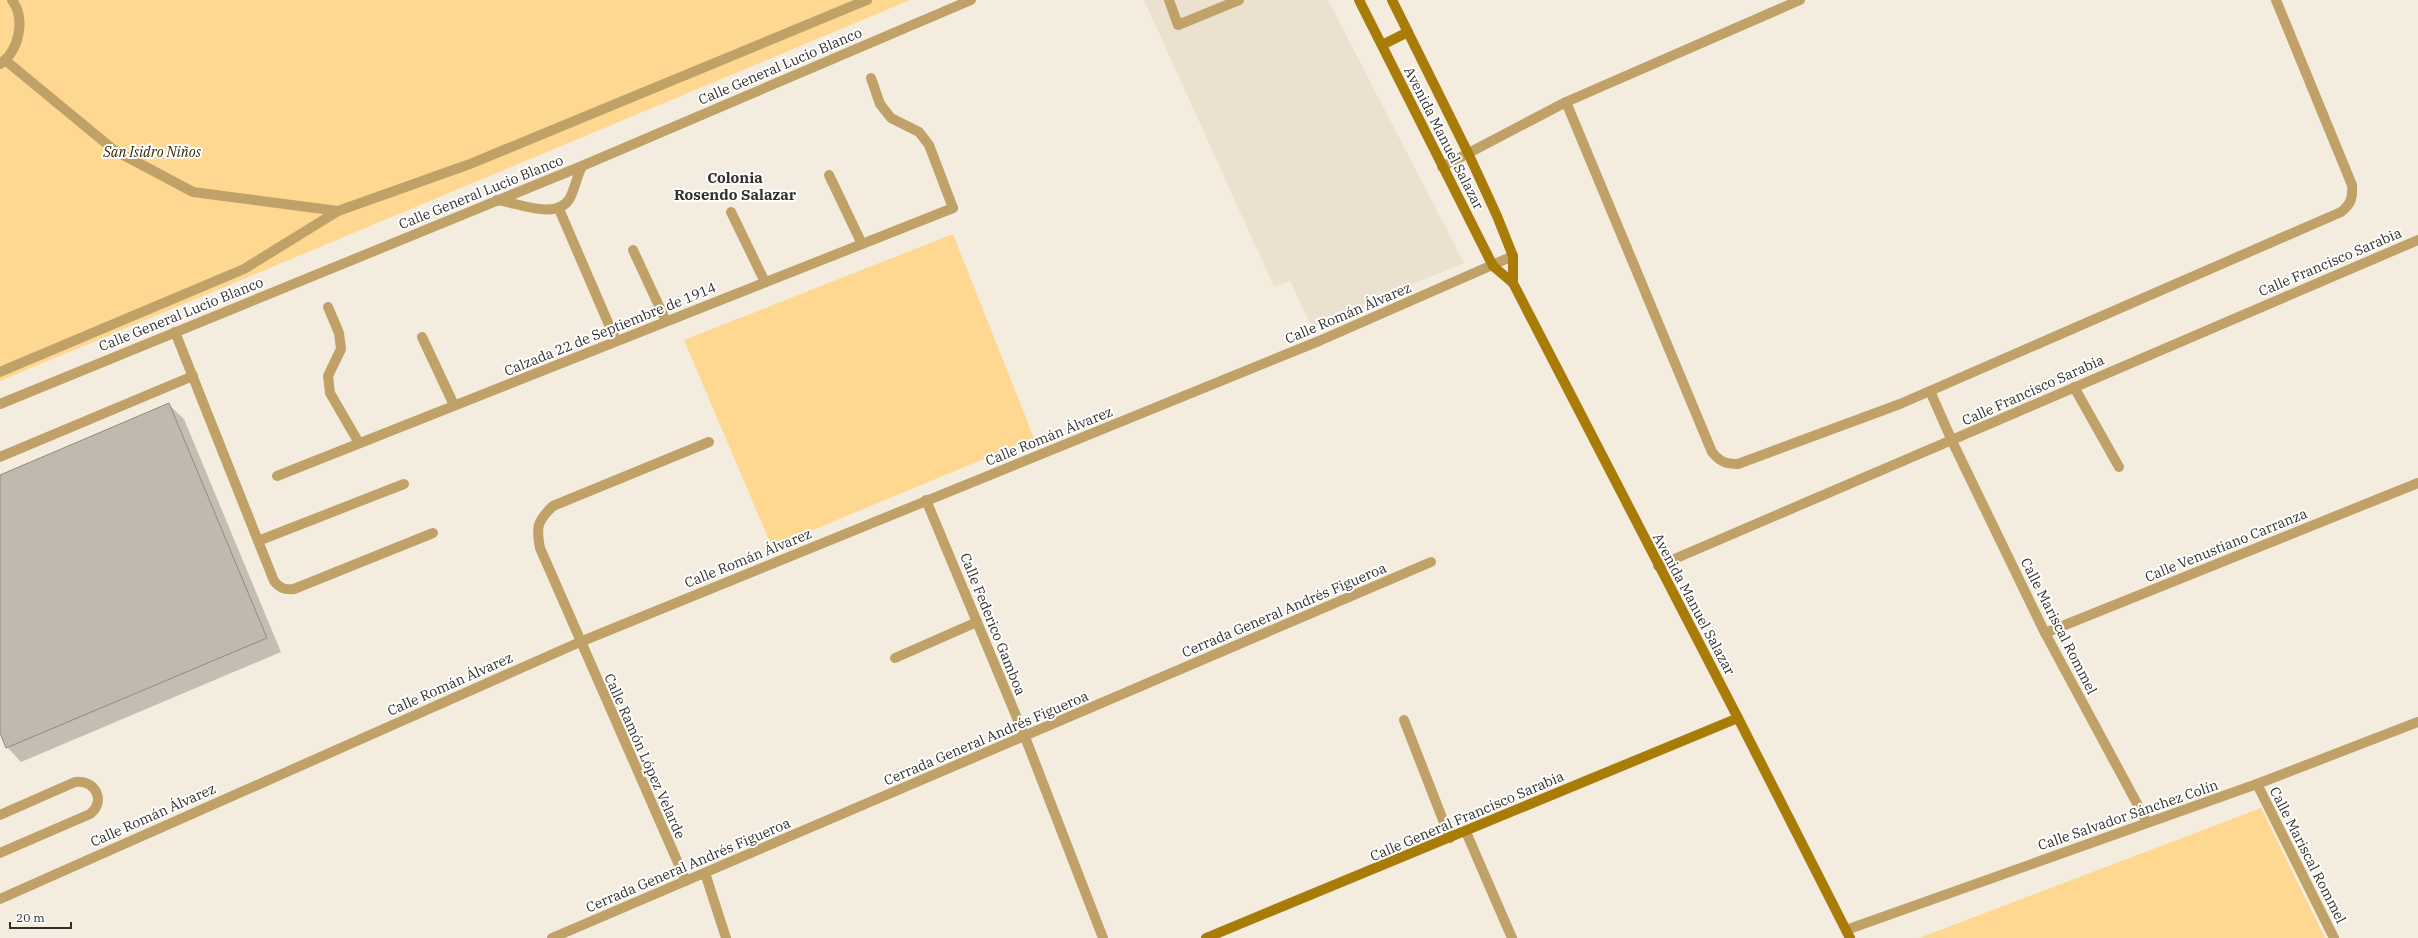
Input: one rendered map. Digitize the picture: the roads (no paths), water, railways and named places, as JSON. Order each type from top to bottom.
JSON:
[{"type":"street","points":[[0,372],[244,269],[338,211],[470,164],[867,0]]},
{"type":"street","name":"Calle General Lucio Blanco","points":[[0,404],[582,166],[971,0]]},
{"type":"street","points":[[1169,0],[1178,25],[1239,0]]},
{"type":"street","name":"Avenida Manuel Salazar","points":[[1358,0],[1493,266],[1513,283],[1848,934]]},
{"type":"street","name":"Avenida Manuel Salazar","points":[[1392,0],[1468,153],[1513,256],[1513,283]]},
{"type":"street","points":[[1442,167],[1566,102],[1800,0]]},
{"type":"street","points":[[1566,102],[1712,452],[1718,460],[1728,464],[1738,464],[1930,391],[2340,212],[2349,206],[2353,195],[2352,185],[2276,0]]},
{"type":"street","points":[[15,1],[19,17],[19,33],[14,48],[2,62],[114,150],[193,192],[338,211]]},
{"type":"street","points":[[1382,45],[1408,32]]},
{"type":"street","name":"Calzada 22 de Septiembre de 1914","points":[[277,476],[953,208],[929,145],[919,132],[891,118],[880,104],[870,78]]},
{"type":"street","points":[[497,200],[546,211],[559,209],[571,197],[575,180],[582,166]]},
{"type":"street","points":[[829,175],[862,244]]},
{"type":"street","points":[[559,209],[616,341]]},
{"type":"street","points":[[731,212],[765,282]]},
{"type":"street","name":"Calle Francisco Sarabia","points":[[1658,566],[2418,240]]},
{"type":"street","points":[[633,250],[666,321]]},
{"type":"street","name":"Calle Román Álvarez","points":[[0,898],[580,642],[1319,341],[1513,256]]},
{"type":"street","points":[[328,307],[339,333],[341,349],[328,376],[330,393],[358,443]]},
{"type":"street","points":[[175,332],[274,581],[278,587],[286,590],[294,589],[433,533]]},
{"type":"street","points":[[422,337],[454,405]]},
{"type":"street","points":[[0,457],[193,376]]},
{"type":"street","points":[[2074,387],[2120,467]]},
{"type":"street","name":"Calle Mariscal Rommel","points":[[1930,391],[1952,441],[2045,633],[2147,822]]},
{"type":"street","name":"Calle Ramón López Velarde","points":[[686,881],[580,642],[540,548],[537,532],[541,518],[553,506],[709,442]]},
{"type":"street","points":[[258,541],[404,484]]},
{"type":"street","name":"Calle Venustiano Carranza","points":[[2045,633],[2418,484]]},
{"type":"street","name":"Calle Federico Gamboa","points":[[926,500],[1025,737],[1103,938]]},
{"type":"street","name":"Cerrada General Andrés Figueroa","points":[[552,938],[1025,737],[1431,562]]},
{"type":"street","points":[[895,658],[977,622]]},
{"type":"street","name":"Calle General Francisco Sarabia","points":[[1206,938],[1466,832],[1738,718]]},
{"type":"street","points":[[1404,720],[1450,838]]},
{"type":"street","name":"Calle Salvador Sánchez Colín","points":[[1848,934],[2147,822],[2257,784],[2418,722]]},
{"type":"street","points":[[0,814],[84,780],[91,783],[98,795],[97,806],[90,814],[0,853]]},
{"type":"street","name":"Calle Mariscal Rommel","points":[[2257,784],[2334,938]]},
{"type":"street","points":[[1466,832],[1512,938]]},
{"type":"street","points":[[705,873],[726,938]]},
{"type":"district","name":"Colonia Rosendo Salazar","points":[[735,186]]},
{"type":"park label","name":"San Isidro Niños","points":[[152,152]]}]
